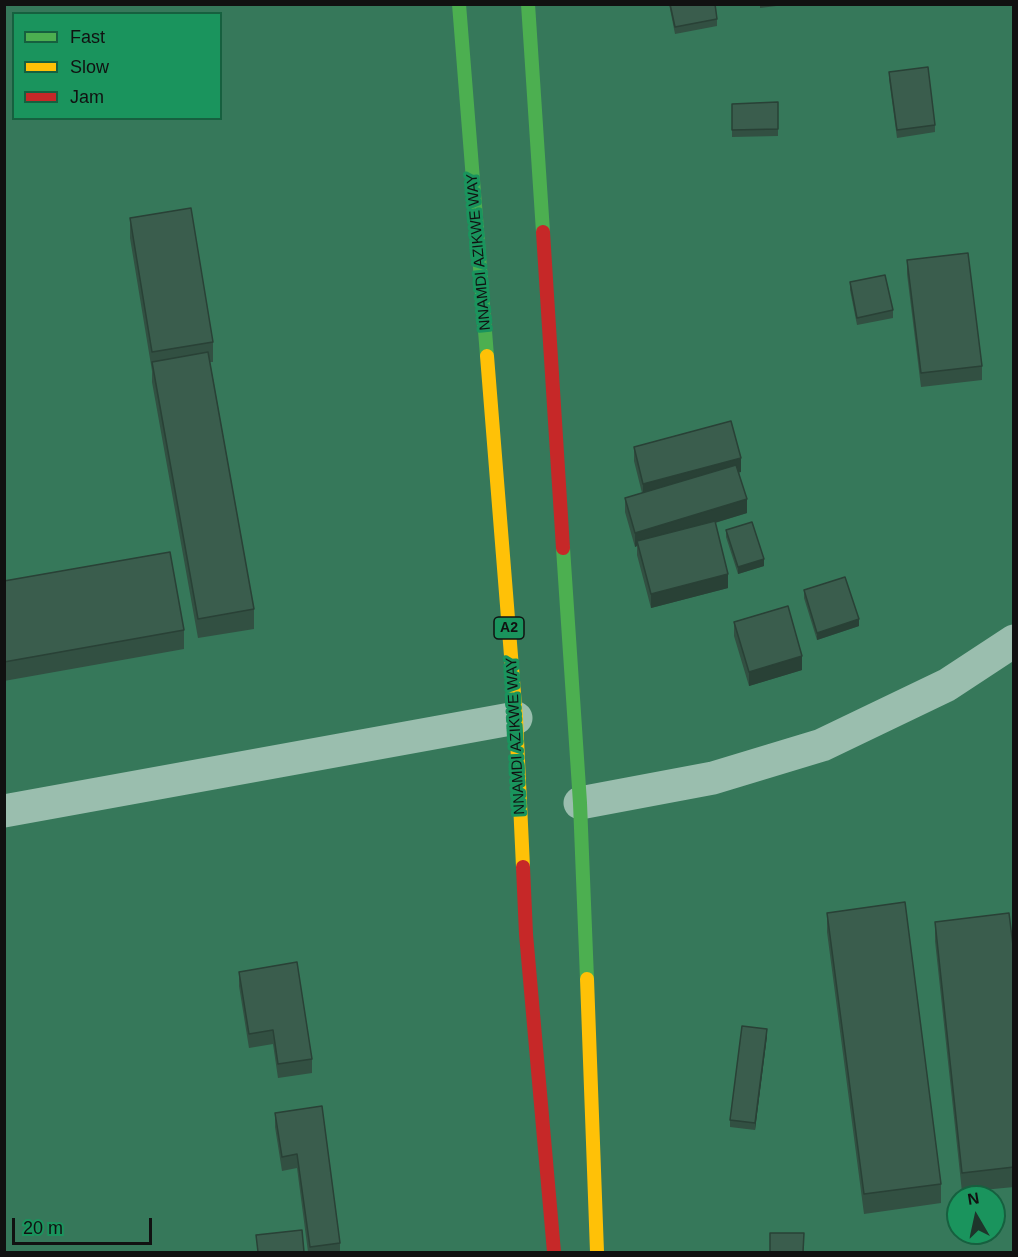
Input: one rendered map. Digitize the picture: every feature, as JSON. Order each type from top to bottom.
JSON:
[{"type":"highway","name":"NNAMDI AZIKWE WAY","points":[[459,4],[516,718],[525,934],[554,1252]]},
{"type":"highway","points":[[528,4],[580,803],[597,1252]]},
{"type":"street","points":[[580,803],[713,778],[822,745],[947,685],[1014,641]]},
{"type":"street","points":[[4,811],[516,718]]},
{"type":"building","points":[[670,4],[715,4],[717,19],[675,27]]},
{"type":"building","points":[[928,67],[935,125],[897,130],[889,72]]},
{"type":"building","points":[[778,102],[778,129],[732,130],[732,104]]},
{"type":"building","points":[[191,208],[213,342],[152,352],[130,218]]},
{"type":"building","points":[[968,253],[982,366],[921,373],[907,260]]},
{"type":"building","points":[[885,275],[893,310],[857,318],[850,282]]},
{"type":"building","points":[[208,352],[254,609],[198,619],[152,362]]},
{"type":"building","points":[[731,421],[741,458],[643,484],[634,447]]},
{"type":"building","points":[[736,465],[747,499],[635,533],[625,498]]},
{"type":"building","points":[[715,521],[728,574],[651,594],[637,541]]},
{"type":"building","points":[[752,522],[764,559],[738,567],[726,530]]},
{"type":"building","points":[[170,552],[184,630],[4,662],[4,581]]},
{"type":"building","points":[[845,577],[859,619],[817,633],[804,590]]},
{"type":"building","points":[[788,606],[802,656],[749,672],[734,622]]},
{"type":"building","points":[[905,902],[941,1184],[864,1194],[827,913]]},
{"type":"building","points":[[1009,913],[1014,954],[1014,1167],[962,1173],[935,922]]},
{"type":"building","points":[[297,962],[312,1059],[278,1064],[273,1030],[249,1034],[239,972]]},
{"type":"building","points":[[742,1026],[767,1029],[755,1123],[730,1120]]},
{"type":"building","points":[[322,1106],[340,1243],[310,1247],[297,1154],[282,1157],[275,1113]]},
{"type":"building","points":[[302,1230],[304,1252],[258,1252],[256,1235]]},
{"type":"building","points":[[770,1233],[804,1233],[803,1252],[770,1252]]},
{"type":"traffic: fast","points":[[459,4],[487,356]]},
{"type":"traffic: fast","points":[[528,4],[543,232]]},
{"type":"traffic: fast","points":[[563,548],[580,803],[587,979]]},
{"type":"traffic: slow","points":[[487,356],[516,718],[523,867]]},
{"type":"traffic: slow","points":[[587,979],[597,1252]]},
{"type":"traffic: jam","points":[[543,232],[563,548]]},
{"type":"traffic: jam","points":[[523,867],[526,934],[554,1252]]}]
